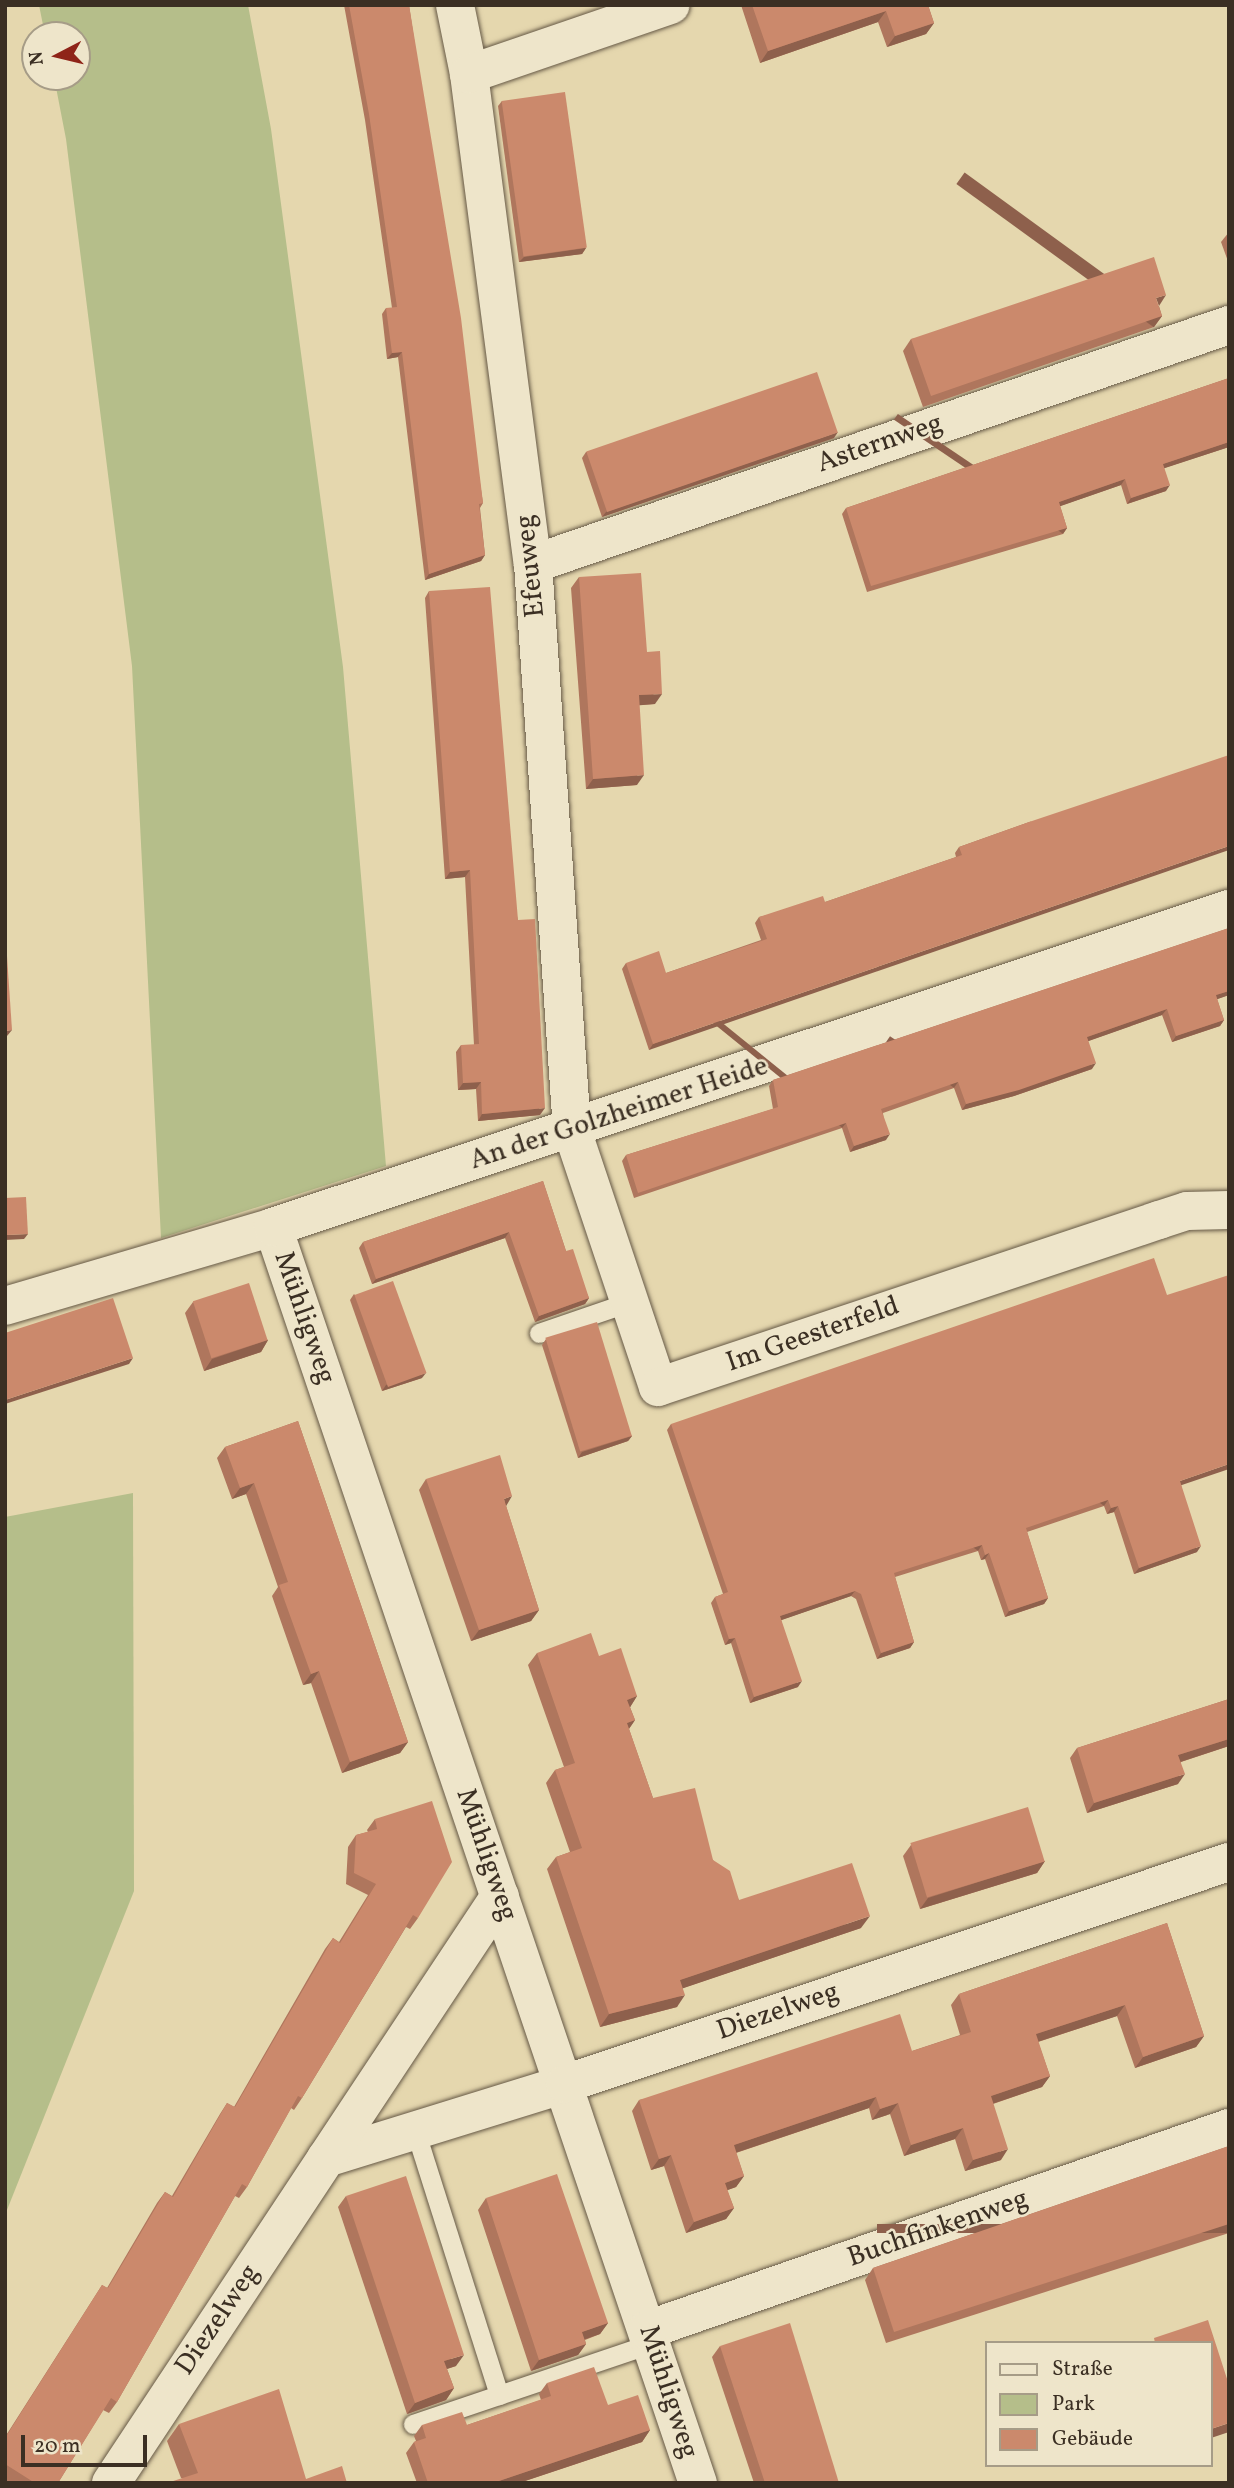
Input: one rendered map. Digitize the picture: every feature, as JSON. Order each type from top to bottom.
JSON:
[{"type":"street","name":"Efeuweg","points":[[455,5],[469,74],[533,564],[572,1130]]},
{"type":"street","points":[[469,74],[670,5]]},
{"type":"street","name":"Asternweg","points":[[533,564],[1229,325]]},
{"type":"street","name":"An der Golzheimer Heide","points":[[5,1306],[274,1227],[572,1130],[1229,909]]},
{"type":"street","name":"Im Geesterfeld","points":[[572,1130],[658,1388],[1187,1211],[1229,1210]]},
{"type":"street","name":"Mühligweg","points":[[274,1227],[698,2483]]},
{"type":"street","name":"Diezelweg","points":[[326,2158],[565,2084],[1229,1862]]},
{"type":"street","name":"Diezelweg","points":[[111,2483],[500,1896]]},
{"type":"street","name":"Buchfinkenweg","points":[[649,2336],[1229,2128]]},
{"type":"lane","points":[[539,1333],[629,1302]]},
{"type":"lane","points":[[415,2130],[499,2395]]},
{"type":"lane","points":[[413,2424],[499,2395],[649,2336]]},
{"type":"green space","points":[[39,5],[248,5],[271,129],[343,667],[386,1166],[161,1238],[132,666],[66,139],[57,91],[91,91],[91,21],[42,21]]},
{"type":"green space","points":[[133,1493],[134,1891],[5,2215],[5,1517]]},
{"type":"building","points":[[349,5],[409,5],[461,318],[483,503],[479,504],[485,555],[429,574],[402,352],[392,353],[386,308],[397,307],[369,114]]},
{"type":"building","points":[[752,5],[928,5],[934,23],[895,36],[886,11],[768,51]]},
{"type":"building","points":[[565,92],[587,247],[523,256],[502,101]]},
{"type":"building","points":[[1154,257],[1166,295],[1156,298],[1162,316],[931,396],[911,339]]},
{"type":"building","points":[[817,372],[838,433],[607,512],[586,451]]},
{"type":"building","points":[[1229,378],[1229,442],[1163,464],[1170,485],[1131,498],[1125,479],[1059,502],[1067,528],[871,586],[846,508]]},
{"type":"building","points":[[641,573],[647,652],[660,651],[662,694],[639,695],[644,775],[593,779],[579,577]]},
{"type":"building","points":[[490,587],[518,920],[535,919],[545,1108],[482,1114],[481,1082],[463,1083],[461,1045],[479,1044],[470,870],[450,872],[429,591]]},
{"type":"building","points":[[1229,755],[1229,846],[653,1044],[626,963],[659,951],[666,973],[767,939],[759,917],[823,896],[825,902],[962,855],[959,847]]},
{"type":"building","points":[[5,927],[12,1030],[5,1031]]},
{"type":"building","points":[[1229,928],[1229,991],[1216,995],[1224,1020],[1176,1036],[1167,1009],[1087,1037],[1096,1063],[1019,1090],[966,1104],[958,1082],[881,1109],[890,1134],[854,1146],[846,1123],[638,1193],[626,1155],[778,1107],[773,1080]]},
{"type":"building","points":[[543,1181],[566,1251],[573,1249],[589,1298],[539,1316],[509,1232],[376,1279],[363,1242]]},
{"type":"building","points":[[26,1197],[28,1234],[7,1235],[5,1198]]},
{"type":"building","points":[[1154,1258],[1167,1295],[1229,1275],[1229,1464],[1180,1481],[1201,1546],[1139,1568],[1118,1506],[1111,1508],[1108,1500],[1026,1528],[1048,1598],[1009,1611],[989,1553],[985,1555],[982,1545],[894,1573],[914,1642],[881,1653],[861,1594],[855,1591],[780,1616],[802,1681],[754,1697],[735,1638],[729,1639],[715,1597],[728,1592],[671,1424]]},
{"type":"building","points":[[393,1281],[427,1373],[388,1387],[354,1295]]},
{"type":"building","points":[[249,1283],[268,1340],[211,1358],[193,1301]]},
{"type":"building","points":[[113,1298],[133,1358],[5,1400],[5,1333]]},
{"type":"building","points":[[597,1322],[632,1436],[580,1452],[545,1338]]},
{"type":"building","points":[[298,1421],[408,1742],[350,1762],[319,1671],[311,1674],[279,1585],[288,1582],[254,1483],[240,1488],[225,1447]]},
{"type":"building","points":[[500,1455],[512,1496],[504,1499],[539,1610],[479,1630],[426,1479]]},
{"type":"building","points":[[591,1633],[599,1656],[621,1648],[637,1696],[627,1700],[635,1720],[627,1723],[653,1798],[695,1788],[713,1860],[730,1871],[739,1900],[852,1863],[870,1916],[680,1980],[685,1995],[609,2014],[556,1857],[582,1848],[555,1770],[575,1763],[537,1653]]},
{"type":"building","points":[[1229,1699],[1229,1739],[1178,1755],[1185,1774],[1094,1803],[1077,1748]]},
{"type":"building","points":[[432,1801],[452,1862],[418,1918],[413,1915],[302,2098],[298,2096],[247,2187],[242,2184],[117,2402],[111,2398],[58,2483],[35,2483],[5,2464],[5,2438],[102,2285],[108,2288],[165,2192],[173,2197],[227,2103],[235,2107],[333,1938],[340,1943],[376,1884],[354,1873],[356,1835],[377,1829],[375,1819]]},
{"type":"building","points":[[1028,1807],[1045,1862],[927,1897],[910,1843]]},
{"type":"building","points":[[1167,1923],[1204,2036],[1143,2057],[1125,2005],[1036,2034],[1050,2076],[991,2096],[1008,2149],[973,2160],[963,2128],[911,2145],[898,2103],[880,2109],[876,2097],[734,2145],[744,2176],[725,2183],[734,2208],[694,2222],[671,2155],[659,2159],[639,2100],[900,2014],[912,2051],[971,2032],[959,1994]]},
{"type":"building","points":[[1229,2146],[1229,2224],[894,2332],[873,2268]]},
{"type":"building","points":[[557,2174],[608,2323],[582,2332],[586,2344],[539,2360],[486,2198]]},
{"type":"building","points":[[406,2176],[464,2355],[444,2361],[454,2388],[415,2403],[346,2196]]},
{"type":"building","points":[[1208,2320],[1229,2385],[1229,2423],[1213,2428],[1213,2341],[1155,2341],[1154,2338]]},
{"type":"building","points":[[790,2323],[839,2483],[765,2483],[720,2346]]},
{"type":"building","points":[[594,2367],[608,2405],[638,2395],[650,2430],[493,2483],[428,2483],[414,2442],[426,2438],[422,2425],[462,2412],[467,2425],[551,2396],[547,2383]]},
{"type":"building","points":[[279,2389],[306,2479],[342,2466],[347,2483],[167,2483],[198,2473],[179,2424]]}]
